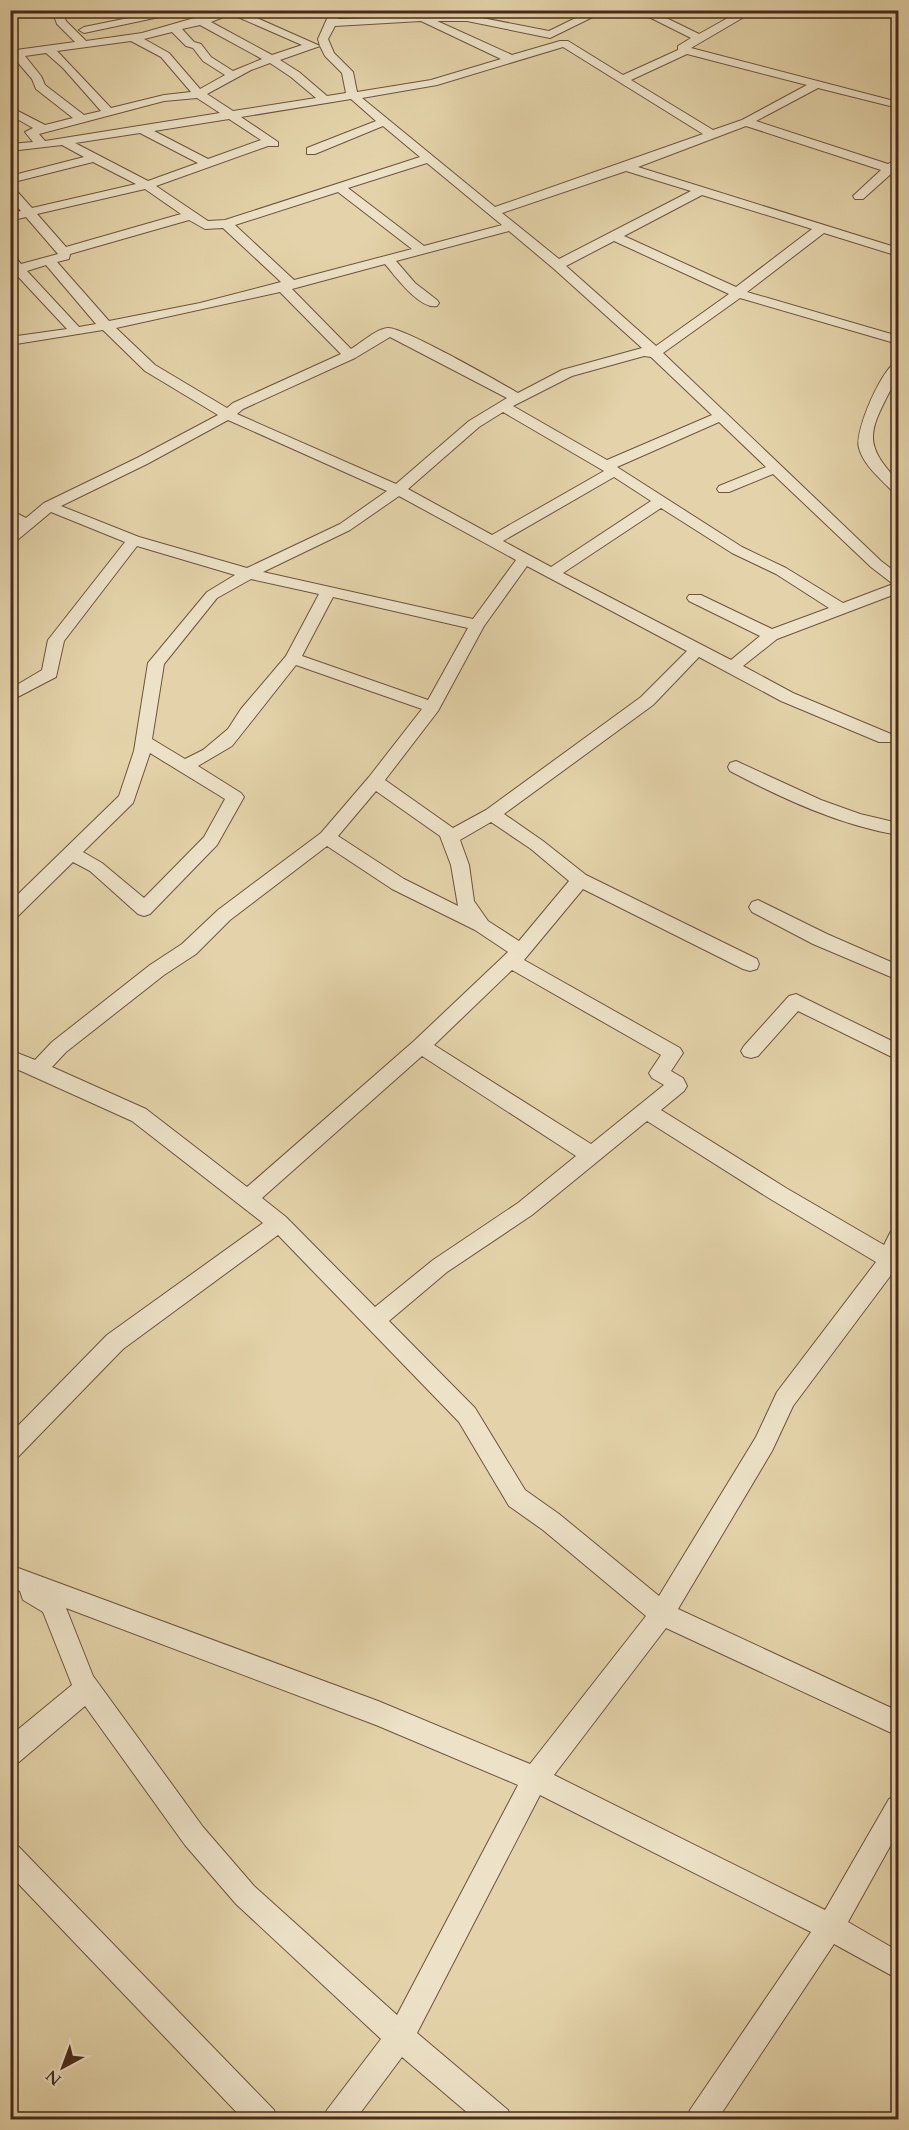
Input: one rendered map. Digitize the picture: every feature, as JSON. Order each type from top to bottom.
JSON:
[{"type":"street","points":[[57,10],[61,22],[82,43]]},
{"type":"street","points":[[53,35],[187,10]]},
{"type":"street","points":[[325,49],[323,39],[337,10]]},
{"type":"street","points":[[467,18],[491,10]]},
{"type":"street","points":[[330,23],[421,15],[467,18],[550,35],[602,10]]},
{"type":"street","points":[[640,10],[701,39]]},
{"type":"street","points":[[10,15],[37,11]]},
{"type":"street","points":[[82,118],[40,87],[36,78],[22,68],[13,54],[132,37],[202,21],[229,11],[325,49],[347,72],[352,95],[558,265],[655,353],[876,564],[898,581]]},
{"type":"street","points":[[623,79],[684,51],[683,49],[747,11]]},
{"type":"street","points":[[421,15],[511,59]]},
{"type":"street","points":[[202,21],[223,34],[273,58],[307,82],[323,99]]},
{"type":"street","points":[[174,27],[190,44],[197,46],[207,59],[234,76]]},
{"type":"street","points":[[10,217],[147,185],[272,142],[199,94],[165,55],[132,37]]},
{"type":"street","points":[[10,147],[42,145],[433,83],[564,43],[711,134]]},
{"type":"street","points":[[42,145],[31,132],[164,98],[199,94],[247,68],[311,45]]},
{"type":"street","points":[[48,49],[67,66],[109,112]]},
{"type":"street","points":[[683,49],[898,105]]},
{"type":"street","points":[[165,55],[199,51]]},
{"type":"street","points":[[496,212],[746,122],[815,85]]},
{"type":"street","points":[[13,113],[43,129]]},
{"type":"street","points":[[310,151],[385,121]]},
{"type":"street","points":[[746,122],[896,167]]},
{"type":"street","points":[[62,125],[82,138]]},
{"type":"street","points":[[140,128],[207,163]]},
{"type":"street","points":[[63,141],[147,185],[205,225],[226,224],[430,158]]},
{"type":"street","points":[[10,180],[95,158]]},
{"type":"street","points":[[626,167],[898,252]]},
{"type":"street","points":[[859,196],[896,167]]},
{"type":"street","points":[[339,187],[421,250]]},
{"type":"street","points":[[10,191],[65,256],[49,261],[14,265]]},
{"type":"street","points":[[558,265],[700,191]]},
{"type":"street","points":[[63,252],[189,216]]},
{"type":"street","points":[[226,224],[286,285],[310,317],[350,355]]},
{"type":"street","points":[[10,323],[17,341],[77,332],[286,285],[512,226]]},
{"type":"street","points":[[10,914],[127,799],[143,741],[156,663],[212,595],[251,572],[345,527],[398,490],[474,424],[503,406],[567,373],[644,352],[655,353],[822,228]]},
{"type":"street","points":[[614,236],[738,293],[898,340]]},
{"type":"street","points":[[387,259],[410,286],[432,303]]},
{"type":"street","points":[[49,261],[106,326],[150,368],[228,415],[398,490],[696,651],[788,697],[885,738]]},
{"type":"street","points":[[14,265],[77,332]]},
{"type":"street","points":[[10,539],[49,506],[142,461],[228,415],[238,406],[350,355],[389,332],[432,352],[519,399]]},
{"type":"street","points":[[898,365],[882,392],[865,444],[870,457],[898,489]]},
{"type":"street","points":[[503,406],[610,469],[737,550],[781,571],[840,608]]},
{"type":"street","points":[[492,541],[610,469],[721,416]]},
{"type":"street","points":[[724,489],[775,468]]},
{"type":"street","points":[[552,573],[661,501]]},
{"type":"street","points":[[49,506],[134,540],[225,568],[251,572],[477,625]]},
{"type":"street","points":[[10,514],[27,525]]},
{"type":"street","points":[[10,696],[50,674],[56,640],[134,540]]},
{"type":"street","points":[[39,1070],[59,1047],[157,970],[189,949],[224,915],[327,837],[375,781],[432,707],[477,625],[524,558]]},
{"type":"street","points":[[732,667],[771,634],[898,588]]},
{"type":"street","points":[[184,766],[209,754],[226,742],[293,658],[328,591]]},
{"type":"street","points":[[695,598],[771,634]]},
{"type":"street","points":[[450,838],[492,814],[646,701],[696,651]]},
{"type":"street","points":[[293,658],[432,707]]},
{"type":"street","points":[[73,854],[96,867],[144,909],[211,841],[235,797],[143,741]]},
{"type":"street","points":[[736,767],[778,790],[859,822],[898,829]]},
{"type":"street","points":[[375,781],[448,833],[460,866],[465,902],[482,926],[516,956],[673,1053],[659,1073],[676,1083],[677,1086],[525,1209],[440,1266],[375,1320]]},
{"type":"street","points":[[492,814],[537,845],[580,880],[750,964]]},
{"type":"street","points":[[327,837],[398,884],[482,926]]},
{"type":"street","points":[[249,1197],[421,1046],[516,956],[580,880]]},
{"type":"street","points":[[758,907],[820,939],[898,973]]},
{"type":"street","points":[[751,1051],[796,1001],[898,1053]]},
{"type":"street","points":[[421,1046],[593,1156]]},
{"type":"street","points":[[10,1057],[139,1115],[249,1197],[279,1223],[467,1415],[517,1498],[551,1522],[662,1614],[898,1724]]},
{"type":"street","points":[[337,2120],[400,2037],[535,1779],[662,1614],[764,1444],[785,1399],[883,1269],[893,1248],[779,1194],[647,1111]]},
{"type":"street","points":[[10,1450],[116,1342],[279,1223]]},
{"type":"street","points":[[10,1578],[52,1604],[87,1689],[194,1836],[245,1895],[400,2037],[498,2120]]},
{"type":"street","points":[[10,1578],[378,1713],[535,1779],[830,1927],[898,1966]]},
{"type":"street","points":[[10,1753],[87,1689]]},
{"type":"street","points":[[700,2120],[830,1927],[898,1808]]},
{"type":"street","points":[[10,1856],[264,2120]]}]
